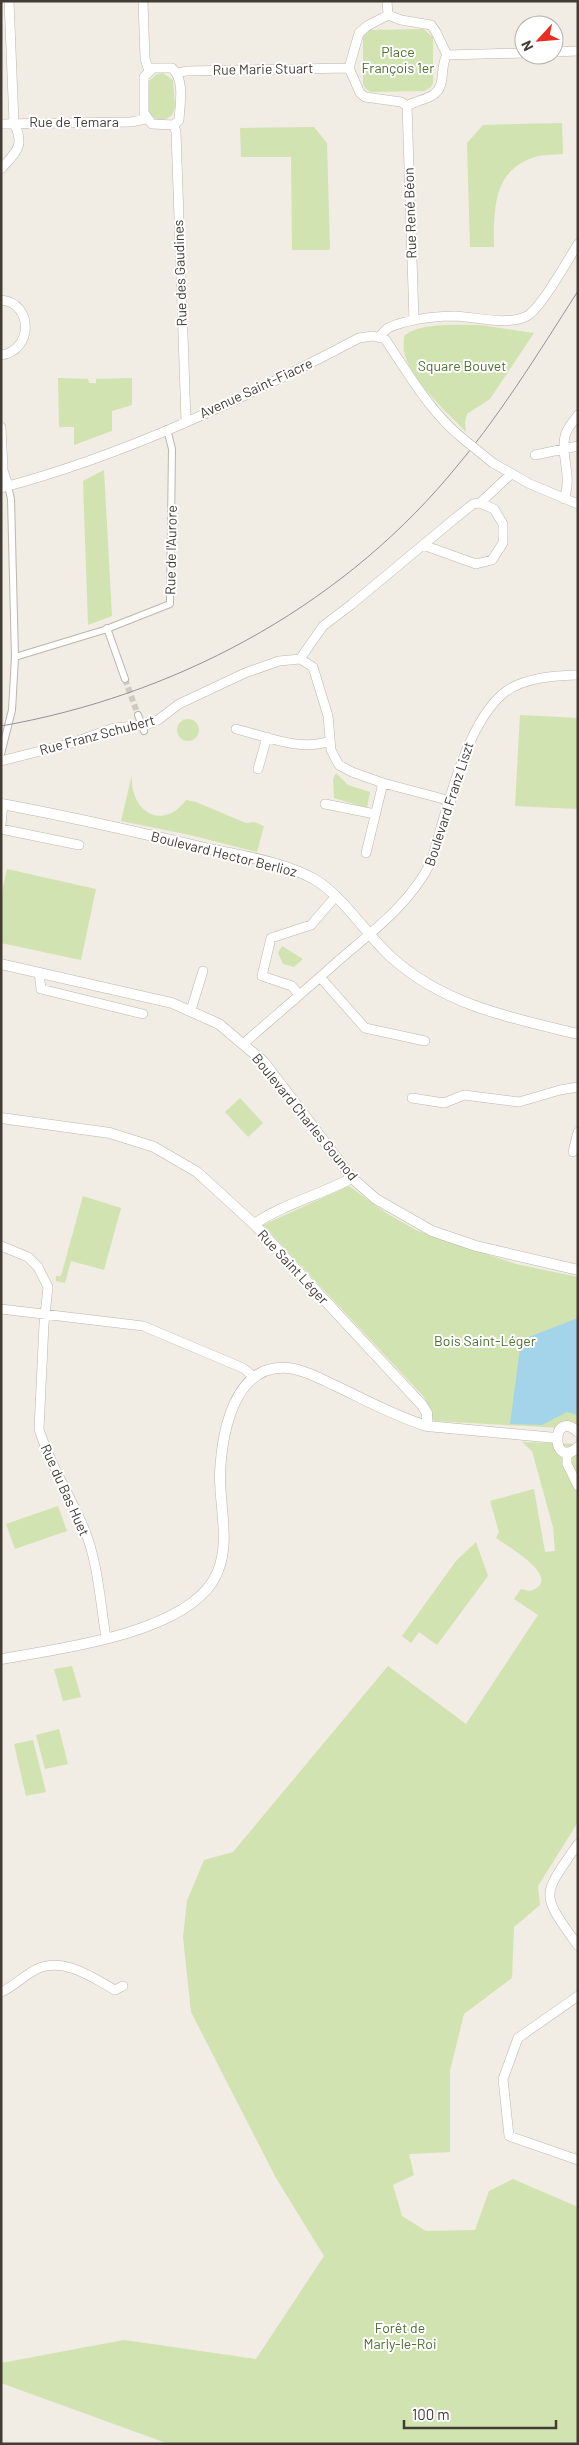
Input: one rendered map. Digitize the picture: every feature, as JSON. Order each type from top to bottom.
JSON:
[{"type":"street","points":[[1,169],[19,149],[20,136],[14,123],[9,1]]},
{"type":"street","points":[[143,1],[145,59],[149,71]]},
{"type":"street","points":[[387,1],[388,15]]},
{"type":"street","points":[[388,15],[401,20],[431,25],[446,55],[443,61],[441,85],[438,90],[431,96],[407,106],[401,102],[364,97],[360,93],[349,68],[359,33],[367,26],[388,15]]},
{"type":"street","points":[[564,52],[578,51]]},
{"type":"street","points":[[446,55],[514,52]]},
{"type":"street","points":[[153,68],[172,68],[178,73],[180,81],[179,120],[174,125],[152,124],[146,119],[144,113],[144,77],[153,68]]},
{"type":"street","name":"Rue Marie Stuart","points":[[178,73],[186,71],[349,68]]},
{"type":"street","name":"Rue René Béon","points":[[407,106],[414,320]]},
{"type":"street","name":"Rue de Temara","points":[[1,124],[132,122],[146,119]]},
{"type":"street","name":"Rue des Gaudines","points":[[174,125],[176,132],[186,421]]},
{"type":"street","points":[[578,244],[537,307],[525,317],[509,320],[453,316],[425,317],[390,327],[383,331],[380,337],[385,339],[425,399],[456,433],[493,463],[510,474],[578,504]]},
{"type":"street","points":[[1,300],[12,304],[24,315],[26,331],[20,346],[14,351],[1,355]]},
{"type":"street","name":"Avenue Saint-Fiacre","points":[[5,487],[99,457],[167,430],[258,390],[359,338],[380,337]]},
{"type":"street","points":[[564,499],[569,475],[564,448],[565,434],[578,415]]},
{"type":"street","points":[[1,427],[5,487],[12,498],[15,658],[12,710],[1,754]]},
{"type":"street","name":"Rue de l'Aurore","points":[[15,658],[107,628],[170,604],[172,449],[167,430]]},
{"type":"street","points":[[535,455],[578,446]]},
{"type":"street","points":[[480,503],[510,474]]},
{"type":"street","points":[[423,545],[476,564],[492,560],[502,543],[502,524],[494,509],[480,503],[473,504],[323,626],[300,659],[313,667],[328,716],[331,750],[339,765],[352,772],[383,782],[451,801]]},
{"type":"street","points":[[107,628],[125,678]]},
{"type":"street","name":"Rue Franz Schubert","points":[[1,761],[72,743],[114,728],[143,728],[158,720],[179,704],[245,673],[278,661],[300,659]]},
{"type":"street","name":"Boulevard Franz Liszt","points":[[243,1044],[370,934],[409,898],[422,881],[431,862],[472,735],[490,707],[505,692],[526,682],[541,678],[578,675]]},
{"type":"street","points":[[138,715],[143,728]]},
{"type":"street","points":[[236,729],[305,746],[318,746],[330,742]]},
{"type":"street","points":[[258,769],[267,737]]},
{"type":"street","points":[[366,853],[383,782]]},
{"type":"street","points":[[1,824],[2,804]]},
{"type":"street","name":"Boulevard Hector Berlioz","points":[[2,804],[243,856],[299,872],[322,884],[336,896],[392,957],[425,982],[447,995],[499,1015],[578,1034]]},
{"type":"street","points":[[325,804],[375,814]]},
{"type":"street","points":[[1,829],[80,845]]},
{"type":"street","points":[[299,995],[292,986],[262,976],[271,938],[311,924],[336,896]]},
{"type":"street","name":"Boulevard Charles Gounod","points":[[1,964],[172,1002],[219,1024],[264,1062],[352,1178],[388,1207],[432,1231],[476,1246],[578,1270]]},
{"type":"street","points":[[191,1010],[203,972]]},
{"type":"street","points":[[39,973],[41,988],[143,1014]]},
{"type":"street","points":[[320,977],[365,1028],[425,1041]]},
{"type":"street","points":[[412,1098],[444,1103],[464,1095],[519,1102],[560,1090],[578,1088]]},
{"type":"street","name":"Rue Saint Léger","points":[[1,1118],[110,1132],[154,1147],[197,1172],[254,1224],[422,1405],[427,1413],[427,1426]]},
{"type":"street","points":[[574,1152],[578,1132]]},
{"type":"street","points":[[254,1224],[273,1212],[331,1189],[352,1178]]},
{"type":"street","name":"Rue du Bas Huet","points":[[1,1246],[20,1253],[38,1267],[48,1287],[44,1315],[39,1429],[44,1446],[84,1527],[91,1550],[106,1638]]},
{"type":"street","points":[[1,1309],[142,1326],[243,1368],[254,1377]]},
{"type":"street","points":[[1,1659],[106,1638],[142,1628],[174,1614],[199,1597],[213,1580],[222,1557],[224,1545],[220,1474],[223,1445],[232,1408],[242,1389],[254,1377],[275,1369],[287,1368],[308,1373],[408,1420],[427,1426],[556,1438]]},
{"type":"street","points":[[567,1452],[558,1446],[556,1438],[559,1431],[566,1427],[573,1428],[578,1432]]},
{"type":"street","points":[[567,1452],[578,1447]]},
{"type":"street","points":[[567,1452],[566,1464],[578,1486]]},
{"type":"street","points":[[578,1844],[555,1876],[550,1887],[548,1900],[554,1912],[578,1946]]},
{"type":"street","points":[[1,1992],[16,1985],[38,1968],[50,1966],[67,1966],[85,1972],[115,1990],[123,1986]]},
{"type":"street","points":[[578,1996],[518,2038],[503,2079],[510,2136],[578,2160]]},
{"type":"green space","name":"Place François 1er","points":[[423,29],[433,37],[433,83],[430,88],[424,91],[371,92],[366,89],[363,84],[363,37],[369,30]]},
{"type":"green space","points":[[163,73],[173,80],[175,107],[172,115],[159,120],[154,118],[149,112],[148,82],[157,74]]},
{"type":"green space","points":[[562,123],[563,154],[543,155],[519,164],[502,183],[495,207],[494,247],[470,247],[467,143],[483,125]]},
{"type":"green space","points":[[314,127],[327,143],[330,250],[292,250],[291,157],[241,157],[240,128]]},
{"type":"green space","name":"Square Bouvet","points":[[480,325],[534,333],[490,399],[467,414],[465,422],[466,432],[421,385],[404,352],[404,336],[420,328],[430,326]]},
{"type":"green space","points":[[58,378],[88,379],[89,383],[96,383],[96,379],[132,378],[132,405],[112,411],[112,431],[74,445],[74,427],[59,427]]},
{"type":"green space","points":[[104,470],[112,616],[88,625],[83,481]]},
{"type":"green space","points":[[520,715],[578,718],[578,809],[515,806]]},
{"type":"green space","points":[[188,719],[196,722],[199,730],[196,738],[188,741],[180,738],[177,730],[180,722]]},
{"type":"green space","points":[[336,773],[348,785],[370,792],[367,808],[334,798],[333,779]]},
{"type":"green space","points":[[132,775],[136,799],[149,813],[158,816],[167,815],[177,810],[186,800],[196,802],[246,823],[254,822],[264,826],[257,852],[190,835],[121,821]]},
{"type":"green space","points":[[7,869],[96,889],[81,960],[1,943],[1,896]]},
{"type":"green space","points":[[282,946],[303,959],[294,967],[283,964],[278,953]]},
{"type":"green space","points":[[240,1098],[263,1123],[248,1137],[225,1112]]},
{"type":"green space","name":"Bois Saint-Léger","points":[[349,1186],[386,1213],[418,1231],[516,1264],[578,1277],[578,1429],[434,1421],[424,1397],[263,1225]]},
{"type":"green space","points":[[83,1196],[121,1208],[104,1270],[71,1261],[65,1283],[56,1281],[56,1276],[61,1276]]},
{"type":"green space","name":"Forêt de Marly-le-Roi","points":[[522,1442],[578,1444],[578,1822],[538,1886],[540,1905],[514,1927],[512,1978],[464,2014],[450,2071],[450,2152],[409,2154],[414,2175],[393,2185],[402,2216],[426,2231],[475,2230],[489,2191],[513,2179],[578,2207],[578,2444],[169,2444],[1,2383],[1,2363],[124,2340],[256,2359],[324,2256],[276,2178],[191,2012],[183,1937],[187,1901],[204,1860],[233,1852],[388,1666],[466,1724],[538,1615],[514,1599],[521,1589],[530,1591],[539,1586],[541,1579],[538,1571],[521,1555],[496,1538],[499,1532],[490,1501],[534,1489],[545,1552],[555,1551],[553,1527],[532,1451]]},
{"type":"green space","points":[[58,1506],[67,1531],[15,1549],[6,1524]]},
{"type":"green space","points":[[476,1542],[488,1576],[437,1645],[419,1632],[411,1643],[402,1636],[456,1561]]},
{"type":"green space","points":[[72,1666],[81,1697],[63,1701],[54,1669]]},
{"type":"green space","points":[[59,1729],[68,1764],[45,1769],[36,1735]]},
{"type":"green space","points":[[33,1740],[46,1792],[26,1796],[14,1744]]},
{"type":"water","points":[[578,1318],[578,1415],[567,1412],[542,1425],[510,1424],[521,1340]]},
{"type":"tunnel","points":[[125,679],[138,715]]},
{"type":"tram line","points":[[1,726],[65,712],[128,693],[188,669],[247,640],[302,606],[355,568],[403,525],[466,455],[516,386],[578,291]]}]
